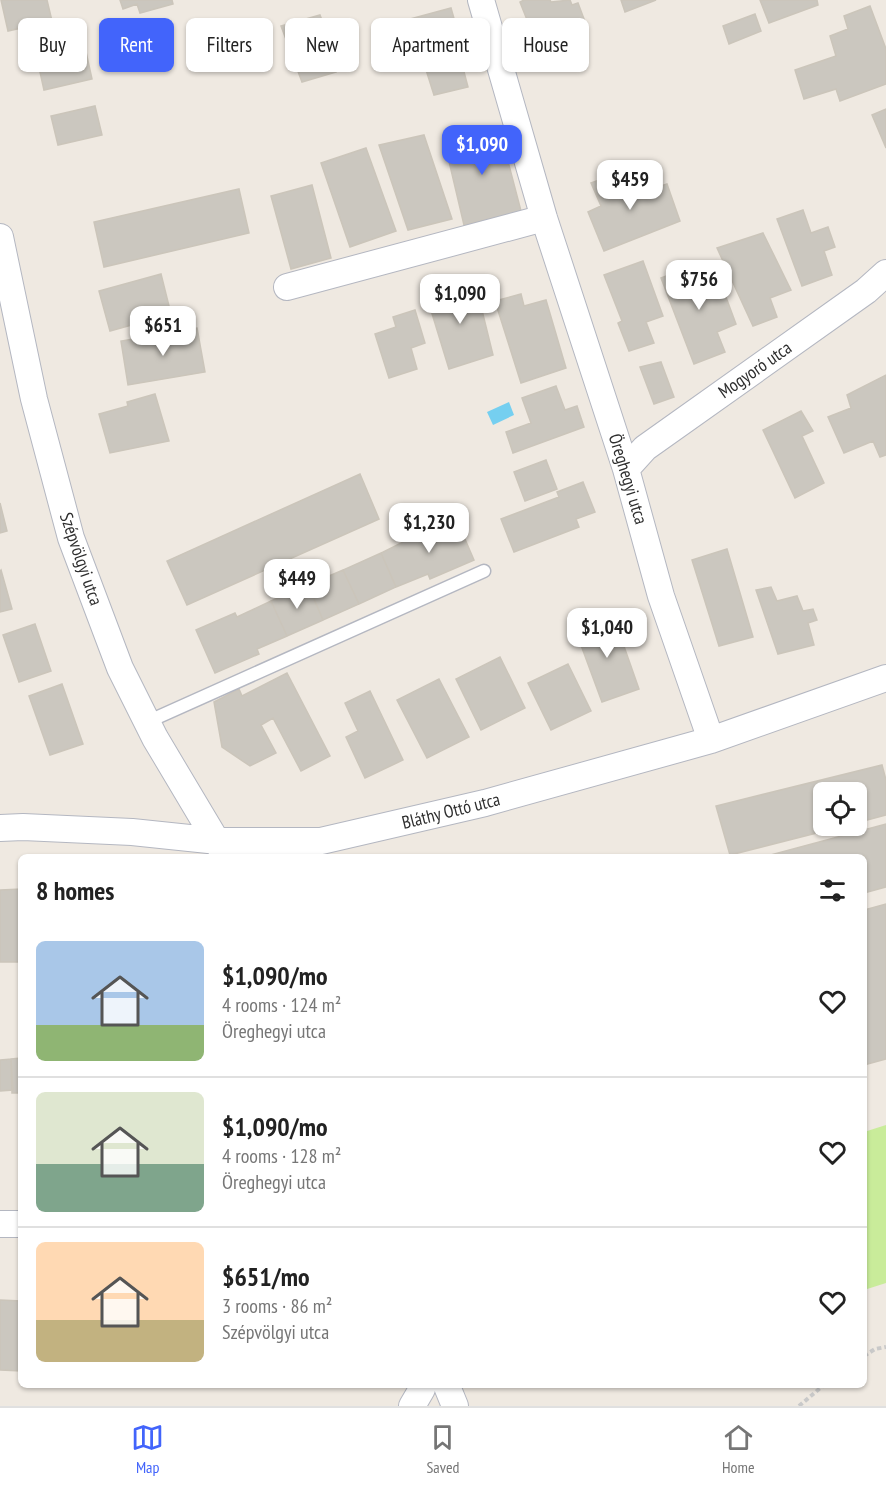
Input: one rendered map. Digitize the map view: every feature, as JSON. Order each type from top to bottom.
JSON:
[{"type":"street","name":"Öreghegyi utca","points":[[481,0],[544,218],[626,469],[661,596],[711,740]]},
{"type":"street","points":[[287,286],[544,218]]},
{"type":"street","name":"Szépvölgyi utca","points":[[0,237],[34,399],[71,538],[120,668],[147,722],[221,849]]},
{"type":"street","name":"Mogyoró utca","points":[[626,469],[645,448],[866,291],[886,273]]},
{"type":"street","name":"Bláthy Ottó utca","points":[[0,828],[132,832],[221,849],[321,841],[485,803],[711,740],[886,678]]},
{"type":"street","points":[[0,1224],[18,1224]]},
{"type":"street","points":[[411,1406],[422,1388]]},
{"type":"street","points":[[448,1388],[455,1406]]},
{"type":"lane","points":[[147,722],[484,571]]},
{"type":"path","points":[[867,1354],[875,1349],[886,1347]]},
{"type":"path","points":[[799,1406],[820,1388]]},
{"type":"green space","points":[[886,1125],[886,1283],[867,1289],[867,1131]]},
{"type":"water","points":[[509,402],[514,415],[493,425],[487,412]]},
{"type":"building","points":[[1,0],[47,0],[51,18],[18,18],[18,29],[8,31]]},
{"type":"building","points":[[120,0],[172,0],[173,4],[140,13],[137,4],[123,9]]},
{"type":"building","points":[[524,0],[550,0],[551,2],[570,0],[572,5],[578,3],[584,18],[526,18],[520,2]]},
{"type":"building","points":[[621,0],[656,0],[625,12]]},
{"type":"building","points":[[760,0],[817,0],[818,5],[769,23]]},
{"type":"building","points":[[870,6],[886,49],[886,84],[840,101],[836,89],[804,99],[795,70],[836,56],[830,36],[848,29],[844,16]]},
{"type":"building","points":[[451,8],[454,18],[414,18]]},
{"type":"building","points":[[755,14],[761,31],[729,44],[723,26]]},
{"type":"building","points":[[285,25],[285,37],[281,26]]},
{"type":"building","points":[[87,56],[92,79],[44,90],[40,72],[87,72]]},
{"type":"building","points":[[298,72],[336,72],[302,82]]},
{"type":"building","points":[[427,72],[464,72],[468,87],[434,95]]},
{"type":"building","points":[[95,106],[102,135],[58,145],[51,116]]},
{"type":"building","points":[[886,109],[886,148],[872,115]]},
{"type":"building","points":[[499,127],[521,211],[464,225],[444,140]]},
{"type":"building","points":[[424,135],[452,219],[408,230],[379,145]]},
{"type":"building","points":[[366,148],[396,231],[350,247],[321,163]]},
{"type":"building","points":[[624,171],[634,195],[667,184],[680,221],[604,251],[588,212],[601,206],[591,183]]},
{"type":"building","points":[[312,185],[331,258],[291,269],[271,196]]},
{"type":"building","points":[[239,189],[249,233],[104,267],[94,222]]},
{"type":"building","points":[[803,210],[811,233],[828,227],[835,247],[824,251],[832,275],[802,286],[777,219]]},
{"type":"building","points":[[763,233],[791,290],[770,298],[777,317],[753,326],[717,248]]},
{"type":"building","points":[[643,261],[663,316],[646,322],[654,343],[629,351],[618,323],[622,321],[604,275]]},
{"type":"building","points":[[693,266],[698,280],[717,273],[736,324],[717,332],[725,352],[694,364],[661,278]]},
{"type":"building","points":[[161,274],[171,314],[110,331],[99,291]]},
{"type":"building","points":[[458,283],[462,295],[477,290],[493,355],[449,369],[426,294]]},
{"type":"building","points":[[521,294],[524,306],[546,300],[566,368],[521,383],[495,301]]},
{"type":"building","points":[[415,310],[425,343],[411,348],[417,369],[389,378],[375,334],[396,327],[393,317]]},
{"type":"building","points":[[197,328],[205,372],[128,385],[121,341]]},
{"type":"building","points":[[661,362],[674,397],[654,404],[640,367]]},
{"type":"building","points":[[886,375],[886,455],[880,457],[873,441],[844,453],[828,417],[851,408],[847,395]]},
{"type":"building","points":[[556,386],[565,410],[577,406],[584,427],[513,453],[506,432],[531,423],[522,398]]},
{"type":"building","points":[[155,394],[169,441],[110,453],[99,414],[128,406],[127,402]]},
{"type":"building","points":[[801,411],[813,431],[802,436],[824,483],[795,498],[763,430]]},
{"type":"building","points":[[546,460],[557,489],[525,501],[514,472]]},
{"type":"building","points":[[360,474],[379,519],[187,605],[167,561]]},
{"type":"building","points":[[583,482],[595,512],[576,519],[579,527],[514,552],[501,519],[559,497],[557,492]]},
{"type":"building","points":[[0,503],[7,531],[0,533]]},
{"type":"building","points":[[455,516],[474,560],[430,579],[428,574],[396,587],[381,553]]},
{"type":"building","points":[[727,549],[753,637],[719,646],[692,560]]},
{"type":"building","points":[[381,553],[396,587],[359,604],[343,570]]},
{"type":"building","points":[[343,570],[359,604],[323,620],[308,585]]},
{"type":"building","points":[[0,571],[12,609],[0,612]]},
{"type":"building","points":[[308,585],[323,620],[287,636],[271,601]]},
{"type":"building","points":[[771,587],[777,601],[797,596],[803,611],[813,609],[817,620],[808,623],[814,645],[778,654],[756,590]]},
{"type":"building","points":[[271,601],[287,636],[257,649],[259,654],[215,673],[196,630],[235,613],[237,617]]},
{"type":"building","points":[[613,615],[639,689],[602,702],[575,629]]},
{"type":"building","points":[[35,624],[51,671],[19,682],[3,635]]},
{"type":"building","points":[[500,657],[525,708],[481,730],[456,679]]},
{"type":"building","points":[[568,664],[591,711],[551,730],[528,683]]},
{"type":"building","points":[[287,673],[330,756],[301,771],[273,718],[261,725],[276,753],[250,766],[222,747],[214,702],[239,689],[242,696]]},
{"type":"building","points":[[439,679],[469,737],[427,758],[397,700]]},
{"type":"building","points":[[62,684],[83,744],[50,755],[29,696]]},
{"type":"building","points":[[370,691],[403,760],[365,778],[346,737],[358,731],[345,703]]},
{"type":"building","points":[[882,765],[886,780],[886,815],[867,820],[867,782],[813,782]]},
{"type":"building","points":[[813,782],[813,834],[730,854],[716,806]]},
{"type":"building","points":[[886,824],[886,887],[867,892],[867,854],[774,854],[841,836],[867,836],[867,829]]},
{"type":"building","points":[[18,889],[18,962],[0,962],[0,890]]},
{"type":"building","points":[[886,904],[886,1059],[867,1064],[867,909]]},
{"type":"building","points":[[18,1058],[18,1093],[12,1093],[11,1059]]},
{"type":"building","points":[[11,1059],[13,1090],[0,1091],[0,1060]]},
{"type":"building","points":[[0,1300],[18,1301],[18,1371],[0,1370]]}]
